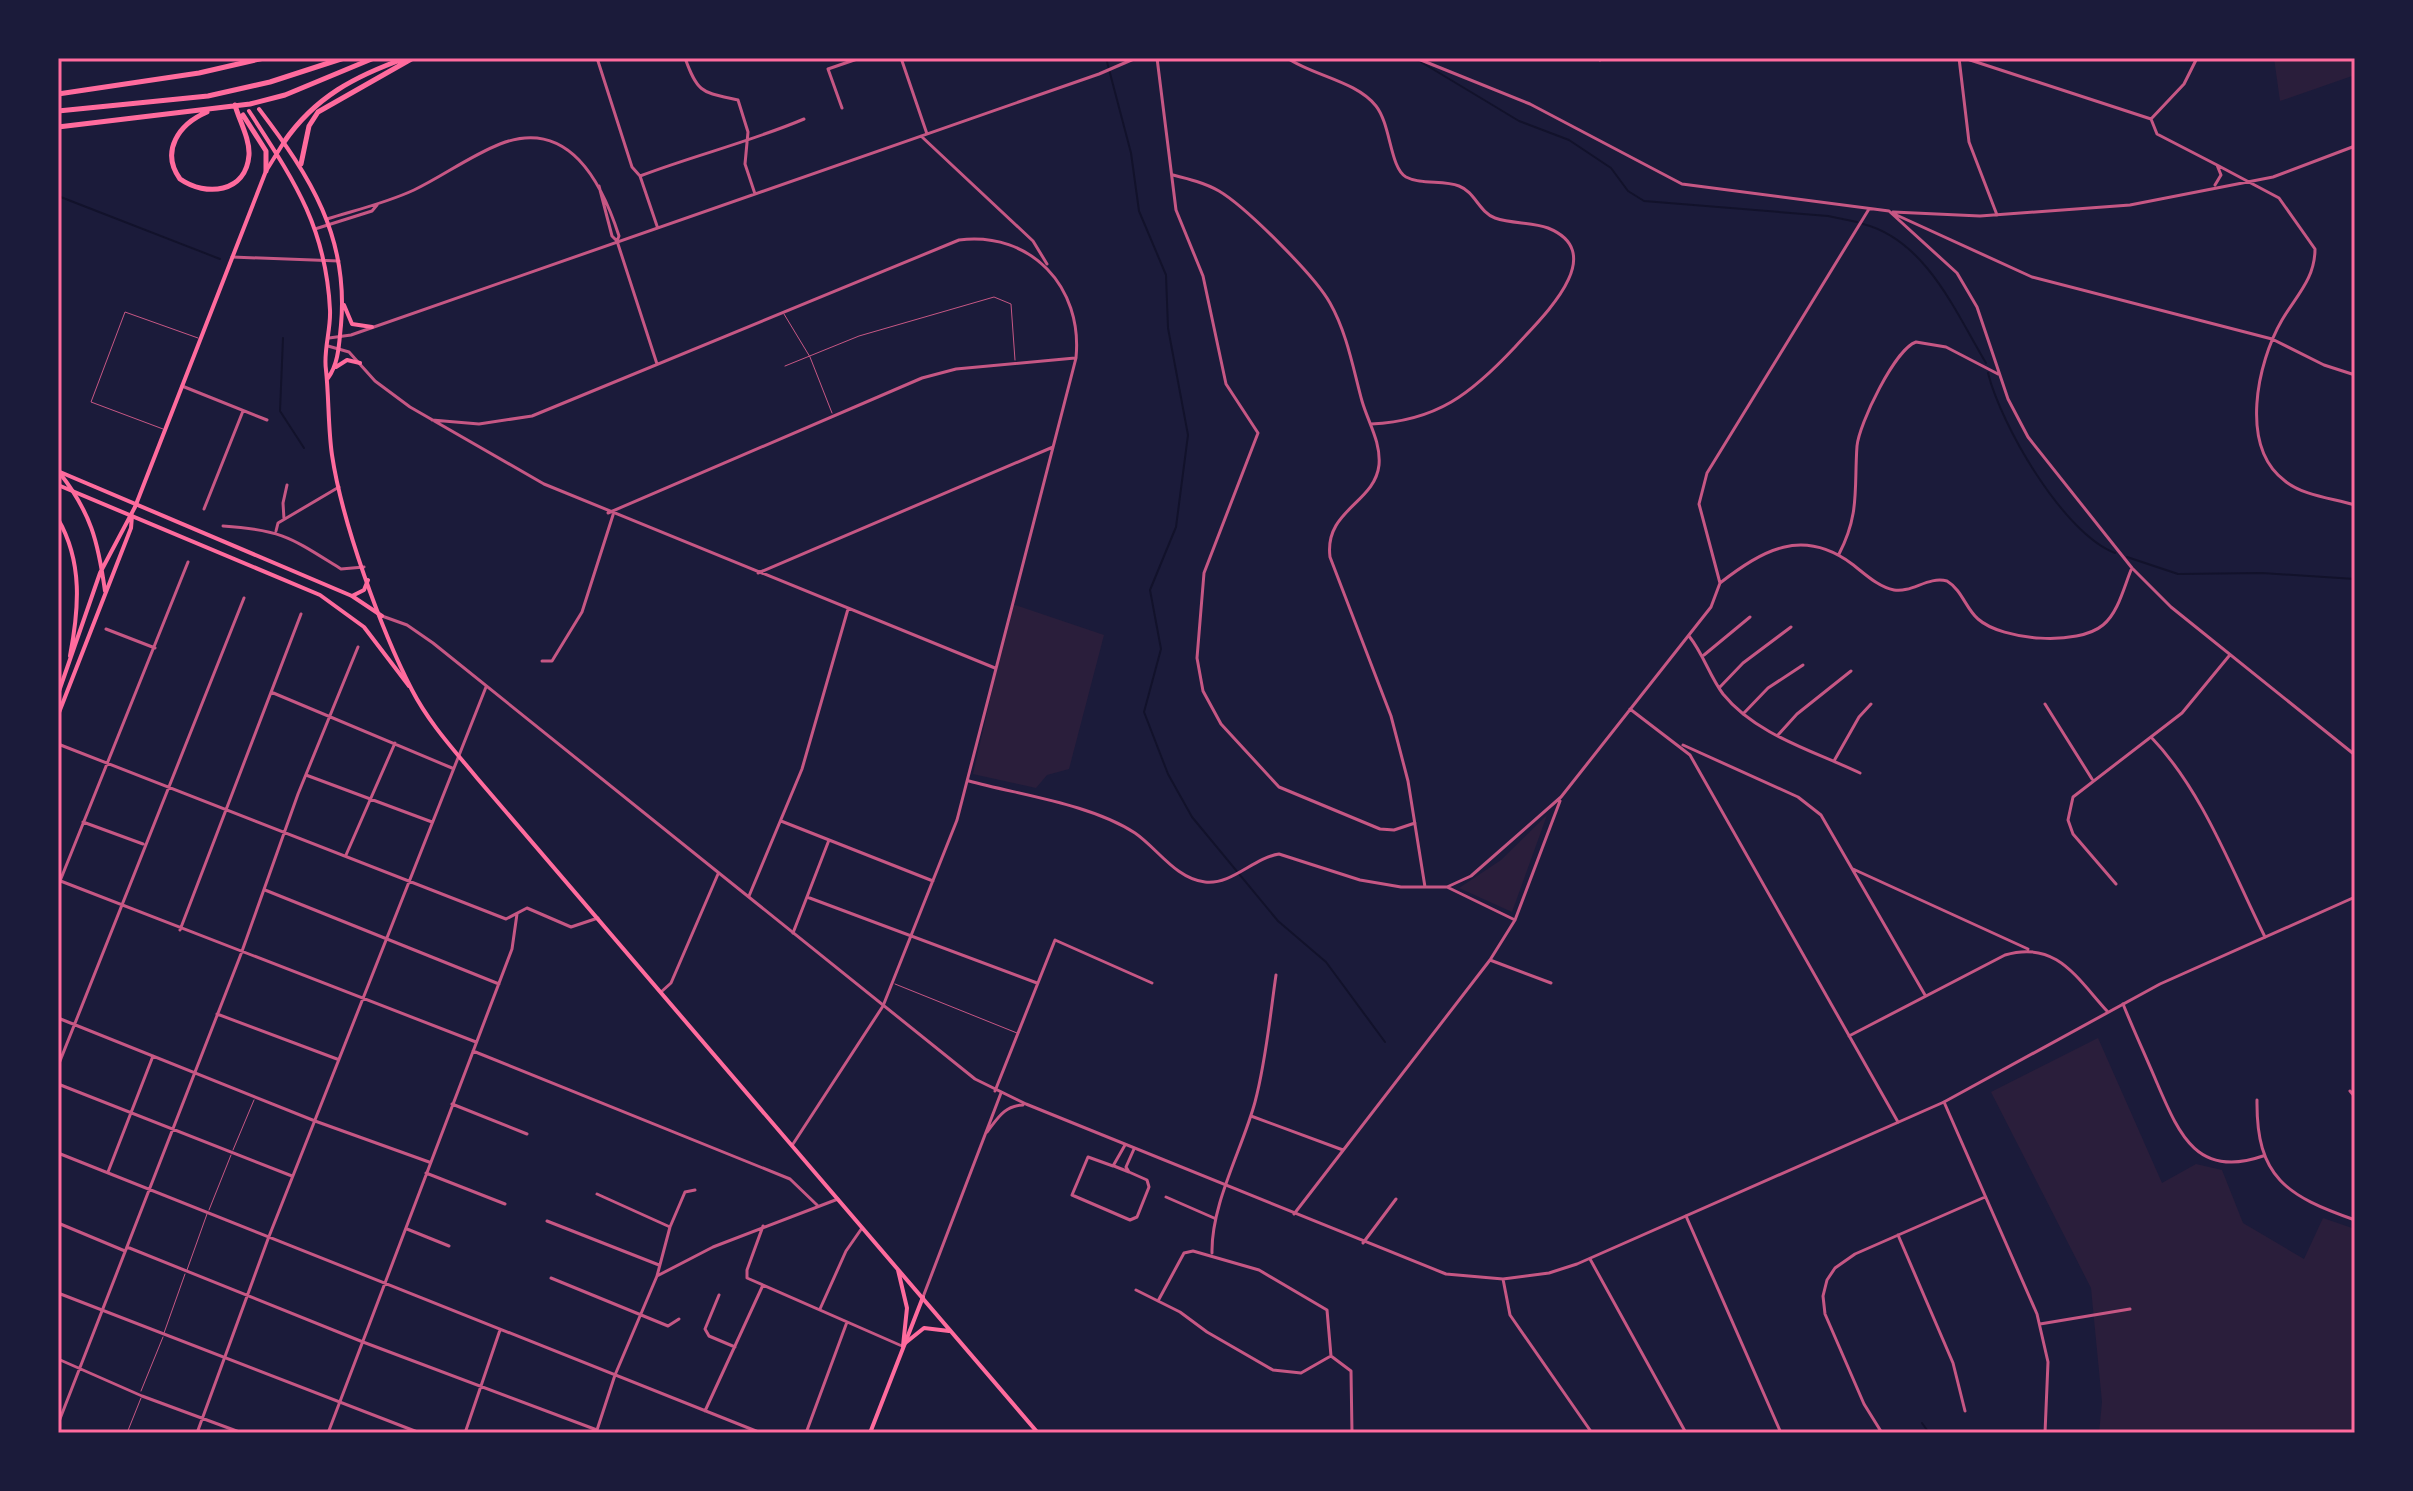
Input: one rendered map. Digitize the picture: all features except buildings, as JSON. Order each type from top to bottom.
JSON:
[{"type":"highway","points":[[58,94],[199,73],[264,58]]},
{"type":"highway","points":[[58,111],[208,96],[270,82],[344,58]]},
{"type":"highway","points":[[58,127],[216,109],[285,95],[374,58]]},
{"type":"highway","points":[[284,142],[304,113],[317,103],[361,77],[406,58]]},
{"type":"highway","points":[[301,164],[309,126],[318,112],[413,58]]},
{"type":"highway","points":[[216,109],[191,119],[178,133],[172,148],[174,167],[180,179],[212,191],[237,181],[247,165],[249,149],[235,104]]},
{"type":"highway","points":[[243,115],[266,151],[266,171]]},
{"type":"main road","points":[[259,109],[301,164],[329,225],[339,261],[342,295],[335,369]]},
{"type":"main road","points":[[249,111],[299,187],[324,261],[328,284],[330,430],[339,487],[368,580],[412,691]]},
{"type":"main road","points":[[58,715],[232,257],[266,171],[284,142]]},
{"type":"main road","points":[[342,295],[350,323],[372,327]]},
{"type":"main road","points":[[328,378],[347,360],[360,363]]},
{"type":"main road","points":[[59,472],[135,507],[352,596],[382,616]]},
{"type":"main road","points":[[59,472],[75,492],[95,533],[106,593]]},
{"type":"main road","points":[[58,485],[335,603],[364,627],[459,756],[1038,1433]]},
{"type":"main road","points":[[58,694],[102,568],[124,523],[132,516]]},
{"type":"main road","points":[[58,519],[69,543],[79,590],[67,672]]},
{"type":"main road","points":[[352,596],[364,590],[368,580]]},
{"type":"main road","points":[[897,1269],[907,1308],[903,1346]]},
{"type":"main road","points":[[870,1433],[923,1297]]},
{"type":"main road","points":[[903,1346],[924,1328],[951,1332]]},
{"type":"street","points":[[597,58],[632,167],[640,176],[657,228]]},
{"type":"street","points":[[685,58],[695,86],[702,92],[738,100],[748,132],[745,164],[755,194]]},
{"type":"street","points":[[842,108],[828,69],[860,58]]},
{"type":"street","points":[[901,58],[928,134]]},
{"type":"street","points":[[329,338],[339,338],[372,327],[928,134],[1136,58]]},
{"type":"street","points":[[1157,58],[1176,210],[1203,276],[1226,384],[1258,433],[1204,573],[1197,658],[1203,691],[1221,724],[1279,787],[1380,829],[1394,830],[1415,823]]},
{"type":"street","points":[[1287,58],[1369,98],[1385,119],[1396,167],[1405,176],[1463,187],[1492,217],[1554,231],[1574,255],[1574,271],[1563,288],[1502,361],[1474,386],[1439,411],[1422,418],[1370,424]]},
{"type":"street","points":[[1416,58],[1530,104],[1682,184],[1919,215],[1997,215],[2130,205],[2253,182],[2355,146]]},
{"type":"street","points":[[1959,58],[1969,142],[1997,215]]},
{"type":"street","points":[[1964,58],[2151,119]]},
{"type":"street","points":[[2151,119],[2184,84],[2197,58]]},
{"type":"street","points":[[640,176],[693,156],[747,143],[804,119]]},
{"type":"street","points":[[2151,119],[2157,134],[2253,182],[2288,207],[2315,249],[2306,284],[2272,339],[2259,405],[2258,429],[2262,453],[2276,472],[2296,488],[2355,505]]},
{"type":"street","points":[[791,1145],[800,1138],[883,1006],[933,881],[968,780],[1076,358],[1073,313],[1063,288],[1033,241],[921,136]]},
{"type":"street","points":[[327,219],[412,191],[489,149],[522,139],[545,141],[566,150],[599,185],[604,211],[617,241],[657,364]]},
{"type":"street","points":[[2214,187],[2221,179],[2217,165]]},
{"type":"street","points":[[1173,175],[1209,186],[1239,206],[1320,289],[1337,316],[1379,453],[1378,471],[1369,488],[1339,519],[1328,548],[1334,573],[1391,716],[1415,823],[1425,887]]},
{"type":"street","points":[[315,229],[372,211],[377,205]]},
{"type":"street","points":[[1720,583],[1699,504],[1707,473],[1869,209]]},
{"type":"street","points":[[1889,211],[2032,277],[2272,339],[2324,365],[2355,375]]},
{"type":"street","points":[[1889,211],[1957,273],[1977,307],[1999,374],[2028,437],[2132,568],[2171,607],[2229,656],[2355,755]]},
{"type":"street","points":[[432,420],[479,424],[517,420],[959,240],[984,239],[1009,244],[1047,266]]},
{"type":"street","points":[[232,257],[339,261]]},
{"type":"street","points":[[1839,554],[1857,498],[1859,434],[1897,355],[1916,342],[1939,344],[1999,374]]},
{"type":"street","points":[[328,346],[338,346],[360,363],[383,388],[432,420],[544,484],[610,514],[995,668]]},
{"type":"street","points":[[610,514],[922,378],[956,369],[1076,358]]},
{"type":"street","points":[[182,386],[267,420]]},
{"type":"street","points":[[204,509],[243,411]]},
{"type":"street","points":[[758,573],[1053,447]]},
{"type":"street","points":[[284,519],[283,503],[287,485]]},
{"type":"street","points":[[276,531],[284,519],[339,487]]},
{"type":"street","points":[[542,661],[552,661],[582,612],[610,514]]},
{"type":"street","points":[[223,526],[276,531],[304,543],[341,569],[364,567]]},
{"type":"street","points":[[1447,887],[1479,871],[1561,797],[1711,607],[1720,583],[1753,559],[1778,548],[1809,545],[1839,554],[1882,586],[1895,590],[1935,580],[1947,581],[1980,621],[2046,639],[2081,636],[2102,627],[2113,611],[2132,568]]},
{"type":"street","points":[[188,562],[156,648],[59,882],[476,1043]]},
{"type":"street","points":[[58,1066],[244,598]]},
{"type":"street","points":[[749,898],[802,769],[848,609]]},
{"type":"street","points":[[180,930],[301,614]]},
{"type":"street","points":[[382,616],[416,631],[968,1075],[995,1091],[1134,1149],[1446,1274],[1503,1279],[1549,1273],[1590,1259],[1944,1102],[2107,1011],[2355,897]]},
{"type":"street","points":[[1704,655],[1750,617]]},
{"type":"street","points":[[1719,688],[1743,663],[1791,627]]},
{"type":"street","points":[[106,629],[156,648]]},
{"type":"street","points":[[1689,636],[1704,655],[1712,679],[1751,722],[1860,773]]},
{"type":"street","points":[[58,1424],[241,954],[306,775],[358,647]]},
{"type":"street","points":[[2116,884],[2069,827],[2068,813],[2073,797],[2193,701],[2229,656]]},
{"type":"street","points":[[1743,714],[1768,688],[1803,665]]},
{"type":"street","points":[[1778,735],[1797,714],[1851,671]]},
{"type":"street","points":[[197,1433],[268,1239],[486,687]]},
{"type":"street","points":[[271,692],[331,714],[454,768]]},
{"type":"street","points":[[1834,761],[1859,717],[1871,704]]},
{"type":"street","points":[[2045,704],[2092,779]]},
{"type":"street","points":[[1630,709],[1679,744],[1809,803],[1828,824],[1925,995]]},
{"type":"street","points":[[2151,737],[2172,761],[2198,804],[2265,937]]},
{"type":"street","points":[[346,855],[395,743]]},
{"type":"street","points":[[58,744],[506,919],[527,908],[576,928],[598,918]]},
{"type":"street","points":[[1679,744],[1697,767],[1898,1122]]},
{"type":"street","points":[[306,775],[432,822]]},
{"type":"street","points":[[968,780],[1112,821],[1141,837],[1182,873],[1199,881],[1217,882],[1273,855],[1287,854],[1374,883],[1447,887],[1515,920]]},
{"type":"street","points":[[1294,1214],[1490,960],[1515,920],[1561,797]]},
{"type":"street","points":[[781,821],[933,881]]},
{"type":"street","points":[[83,822],[145,845]]},
{"type":"street","points":[[793,933],[829,840]]},
{"type":"street","points":[[1853,869],[2028,950],[2048,954],[2063,963],[2107,1011]]},
{"type":"street","points":[[661,993],[671,983],[718,874]]},
{"type":"street","points":[[265,890],[499,984]]},
{"type":"street","points":[[807,897],[1037,983]]},
{"type":"street","points":[[328,1433],[512,949],[517,914]]},
{"type":"street","points":[[995,1091],[1055,940],[1152,983]]},
{"type":"street","points":[[1849,1036],[2005,955],[2028,950]]},
{"type":"street","points":[[1490,960],[1551,983]]},
{"type":"street","points":[[1212,1255],[1215,1219],[1251,1116],[1276,975]]},
{"type":"street","points":[[2123,1004],[2175,1125],[2189,1144],[2206,1156],[2223,1161],[2263,1156]]},
{"type":"street","points":[[217,1014],[339,1060]]},
{"type":"street","points":[[58,1018],[315,1121],[429,1162]]},
{"type":"street","points":[[473,1051],[790,1179],[817,1205]]},
{"type":"street","points":[[107,1173],[153,1056]]},
{"type":"street","points":[[58,1084],[171,1131],[293,1176]]},
{"type":"street","points":[[2350,1091],[2355,1097]]},
{"type":"street","points":[[923,1297],[1001,1093]]},
{"type":"street","points":[[2257,1100],[2256,1126],[2263,1156],[2276,1177],[2293,1194],[2355,1220]]},
{"type":"street","points":[[1944,1102],[2040,1324],[2048,1379],[2045,1433]]},
{"type":"street","points":[[452,1104],[527,1134]]},
{"type":"street","points":[[985,1135],[1011,1105],[1026,1104]]},
{"type":"street","points":[[1251,1116],[1343,1150]]},
{"type":"street","points":[[1113,1166],[1125,1145]]},
{"type":"street","points":[[1129,1172],[1126,1167],[1134,1149]]},
{"type":"street","points":[[58,1153],[207,1215],[761,1433]]},
{"type":"street","points":[[1088,1157],[1113,1166],[1147,1180],[1149,1187],[1133,1220],[1072,1195],[1088,1157]]},
{"type":"street","points":[[426,1173],[505,1204]]},
{"type":"street","points":[[58,1223],[597,1432],[615,1375],[657,1276],[670,1227],[683,1194],[695,1190]]},
{"type":"street","points":[[597,1194],[670,1227]]},
{"type":"street","points":[[1166,1197],[1215,1219]]},
{"type":"street","points":[[1882,1433],[1864,1404],[1831,1328],[1823,1296],[1827,1280],[1842,1262],[1985,1197]]},
{"type":"street","points":[[657,1276],[763,1226],[838,1199]]},
{"type":"street","points":[[1363,1243],[1396,1199]]},
{"type":"street","points":[[1686,1216],[1781,1433]]},
{"type":"street","points":[[547,1221],[659,1265]]},
{"type":"street","points":[[763,1226],[746,1274],[763,1285],[903,1346]]},
{"type":"street","points":[[819,1310],[846,1251],[862,1228]]},
{"type":"street","points":[[407,1229],[449,1246]]},
{"type":"street","points":[[1898,1235],[1953,1363],[1965,1411]]},
{"type":"street","points":[[1158,1301],[1184,1253],[1193,1251],[1259,1270],[1327,1310],[1331,1356],[1351,1371],[1352,1433]]},
{"type":"street","points":[[1590,1259],[1686,1433]]},
{"type":"street","points":[[551,1278],[668,1326],[679,1319]]},
{"type":"street","points":[[1503,1279],[1510,1315],[1592,1433]]},
{"type":"street","points":[[705,1411],[763,1285]]},
{"type":"street","points":[[1136,1290],[1273,1370],[1301,1373],[1331,1356]]},
{"type":"street","points":[[58,1293],[420,1433]]},
{"type":"street","points":[[719,1295],[705,1329],[709,1336],[735,1347]]},
{"type":"street","points":[[2040,1324],[2130,1309]]},
{"type":"street","points":[[806,1433],[847,1322]]},
{"type":"street","points":[[465,1433],[500,1330]]},
{"type":"street","points":[[58,1359],[141,1395],[242,1433]]},
{"type":"lane","points":[[785,366],[859,336],[994,297],[1011,304],[1015,363]]},
{"type":"lane","points":[[782,311],[810,357],[833,415]]},
{"type":"lane","points":[[165,430],[91,402],[125,312],[200,339]]},
{"type":"lane","points":[[893,983],[1019,1033]]},
{"type":"lane","points":[[127,1433],[207,1215],[255,1097]]},
{"type":"shaded area","points":[[2274,58],[2355,58],[2355,75],[2280,101]]},
{"type":"shaded area","points":[[1012,604],[1104,635],[1069,769],[1047,775],[1036,788],[973,774]]},
{"type":"shaded area","points":[[1547,815],[1512,912],[1459,888],[1501,860]]},
{"type":"shaded area","points":[[2098,1038],[2162,1183],[2196,1164],[2222,1170],[2243,1223],[2304,1259],[2323,1218],[2355,1229],[2355,1433],[2099,1433],[2102,1402],[2091,1288],[1991,1092]]},
{"type":"waterway","points":[[1106,58],[1131,153],[1139,211],[1166,275],[1168,328],[1188,435],[1176,527],[1150,590],[1161,649],[1144,712],[1168,774],[1192,817],[1278,921],[1326,962],[1385,1042]]},
{"type":"waterway","points":[[1421,62],[1519,121],[1569,140],[1611,168],[1628,191],[1644,201],[1828,216],[1857,222]]},
{"type":"waterway","points":[[58,196],[220,259]]},
{"type":"waterway","points":[[1863,224],[1905,245],[1922,262],[1951,301],[1986,363]]},
{"type":"waterway","points":[[283,338],[280,411],[304,448]]},
{"type":"waterway","points":[[1988,373],[2020,448],[2055,501],[2095,542],[2115,553]]},
{"type":"waterway","points":[[2127,557],[2178,574],[2262,573],[2355,579]]},
{"type":"waterway","points":[[1922,1423],[1929,1433]]}]
